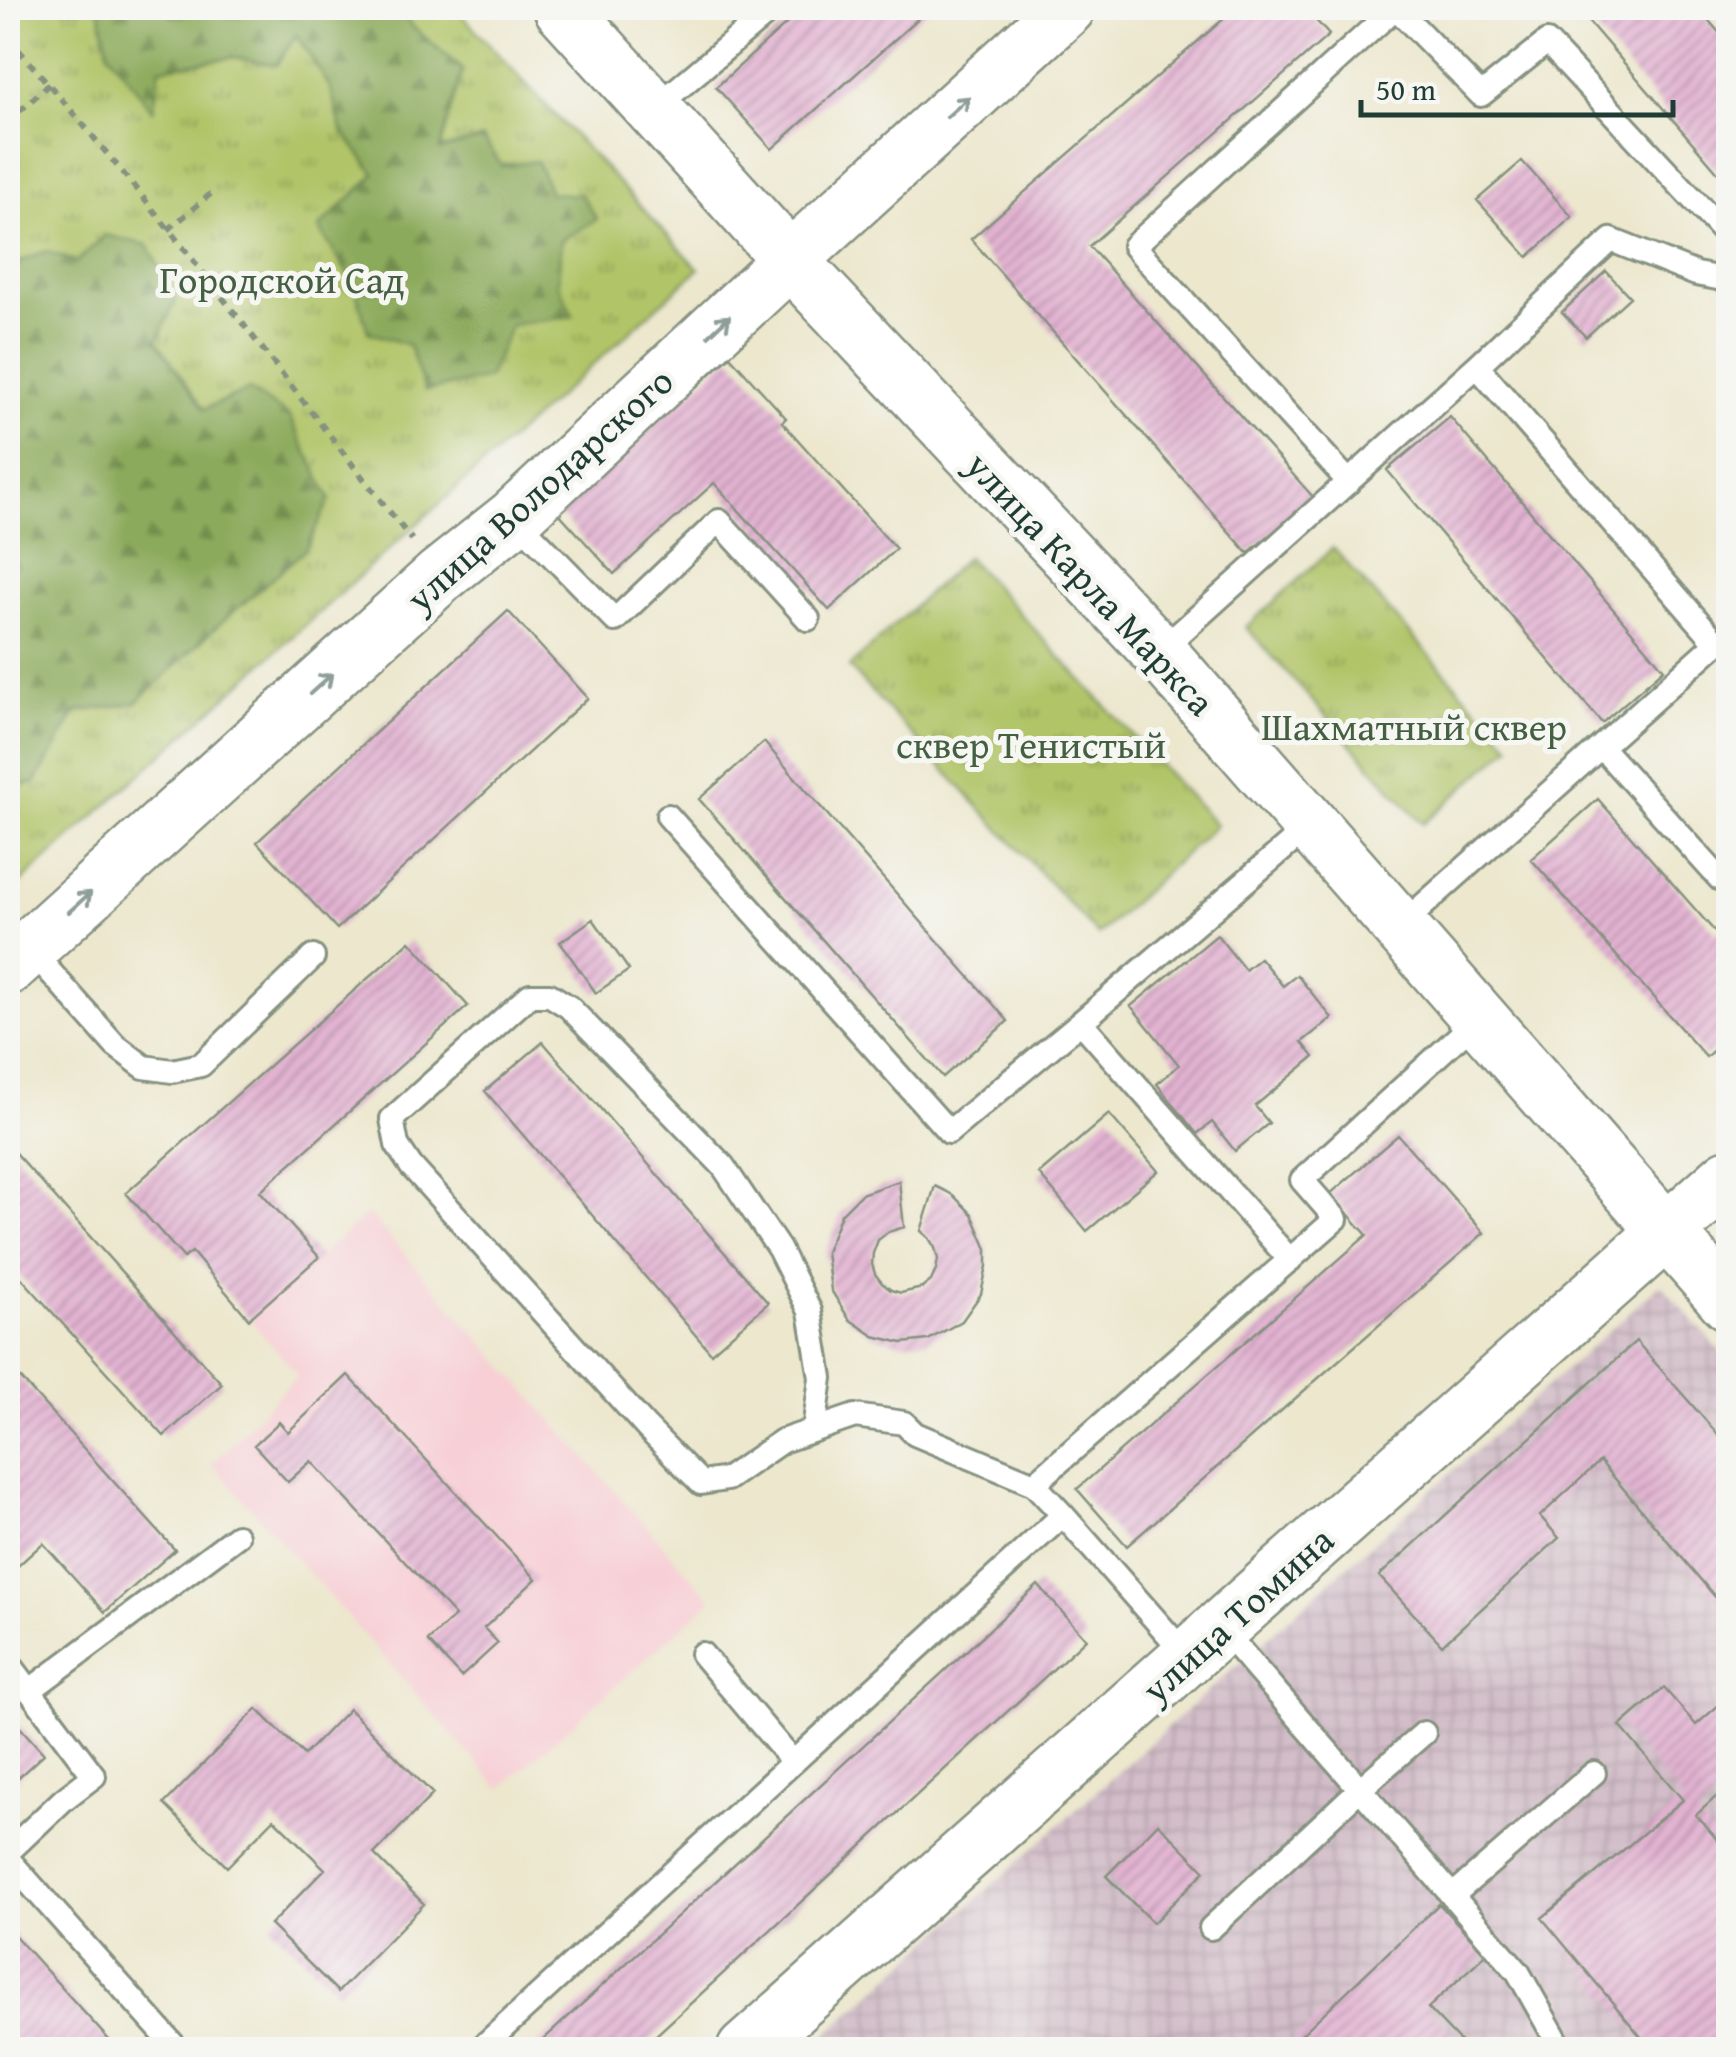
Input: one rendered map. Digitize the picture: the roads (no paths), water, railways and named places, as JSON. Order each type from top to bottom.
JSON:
[{"type":"street","name":"улица Карла Маркса","points":[[562,8],[790,260],[1159,652],[1728,1302]]},
{"type":"street","name":"улица Володарского","points":[[14,959],[440,576],[514,517],[1067,8]]},
{"type":"street","name":"улица Томина","points":[[745,2050],[1728,1176]]},
{"type":"lane","points":[[654,109],[773,8]]},
{"type":"lane","points":[[1348,482],[1134,246],[1396,8],[1481,95],[1547,42],[1728,237]]},
{"type":"lane","points":[[1159,652],[1611,240],[1696,274],[1728,280]]},
{"type":"lane","points":[[1399,927],[1717,643],[1477,366]]},
{"type":"lane","points":[[514,517],[615,620],[719,521],[808,620]]},
{"type":"lane","points":[[1600,747],[1720,879],[1728,871]]},
{"type":"lane","points":[[668,816],[949,1132],[1310,826]]},
{"type":"lane","points":[[14,959],[144,1067],[172,1071],[201,1065],[313,957]]},
{"type":"lane","points":[[814,1430],[820,1378],[810,1310],[779,1249],[723,1166],[569,1006],[550,995],[530,995],[392,1119],[397,1146],[411,1166],[646,1427],[702,1483],[727,1479],[782,1441],[855,1416],[904,1423],[915,1434],[1034,1484],[1063,1516],[1205,1642],[1360,1790],[1518,1972],[1562,2050]]},
{"type":"lane","points":[[1034,1484],[1336,1219],[1302,1180],[1479,1018]]},
{"type":"lane","points":[[1081,1022],[1290,1260]]},
{"type":"lane","points":[[479,2050],[1063,1516]]},
{"type":"lane","points":[[29,1691],[237,1536]]},
{"type":"lane","points":[[702,1654],[794,1762]]},
{"type":"lane","points":[[8,1662],[94,1776],[8,1855],[178,2050]]},
{"type":"lane","points":[[1212,1928],[1424,1733]]},
{"type":"lane","points":[[1452,1896],[1594,1773]]},
{"type":"park label","name":"Городской Сад","points":[[282,279]]},
{"type":"park label","name":"Шахматный сквер","points":[[1414,726]]},
{"type":"park label","name":"сквер Тенистый","points":[[1031,744]]}]
